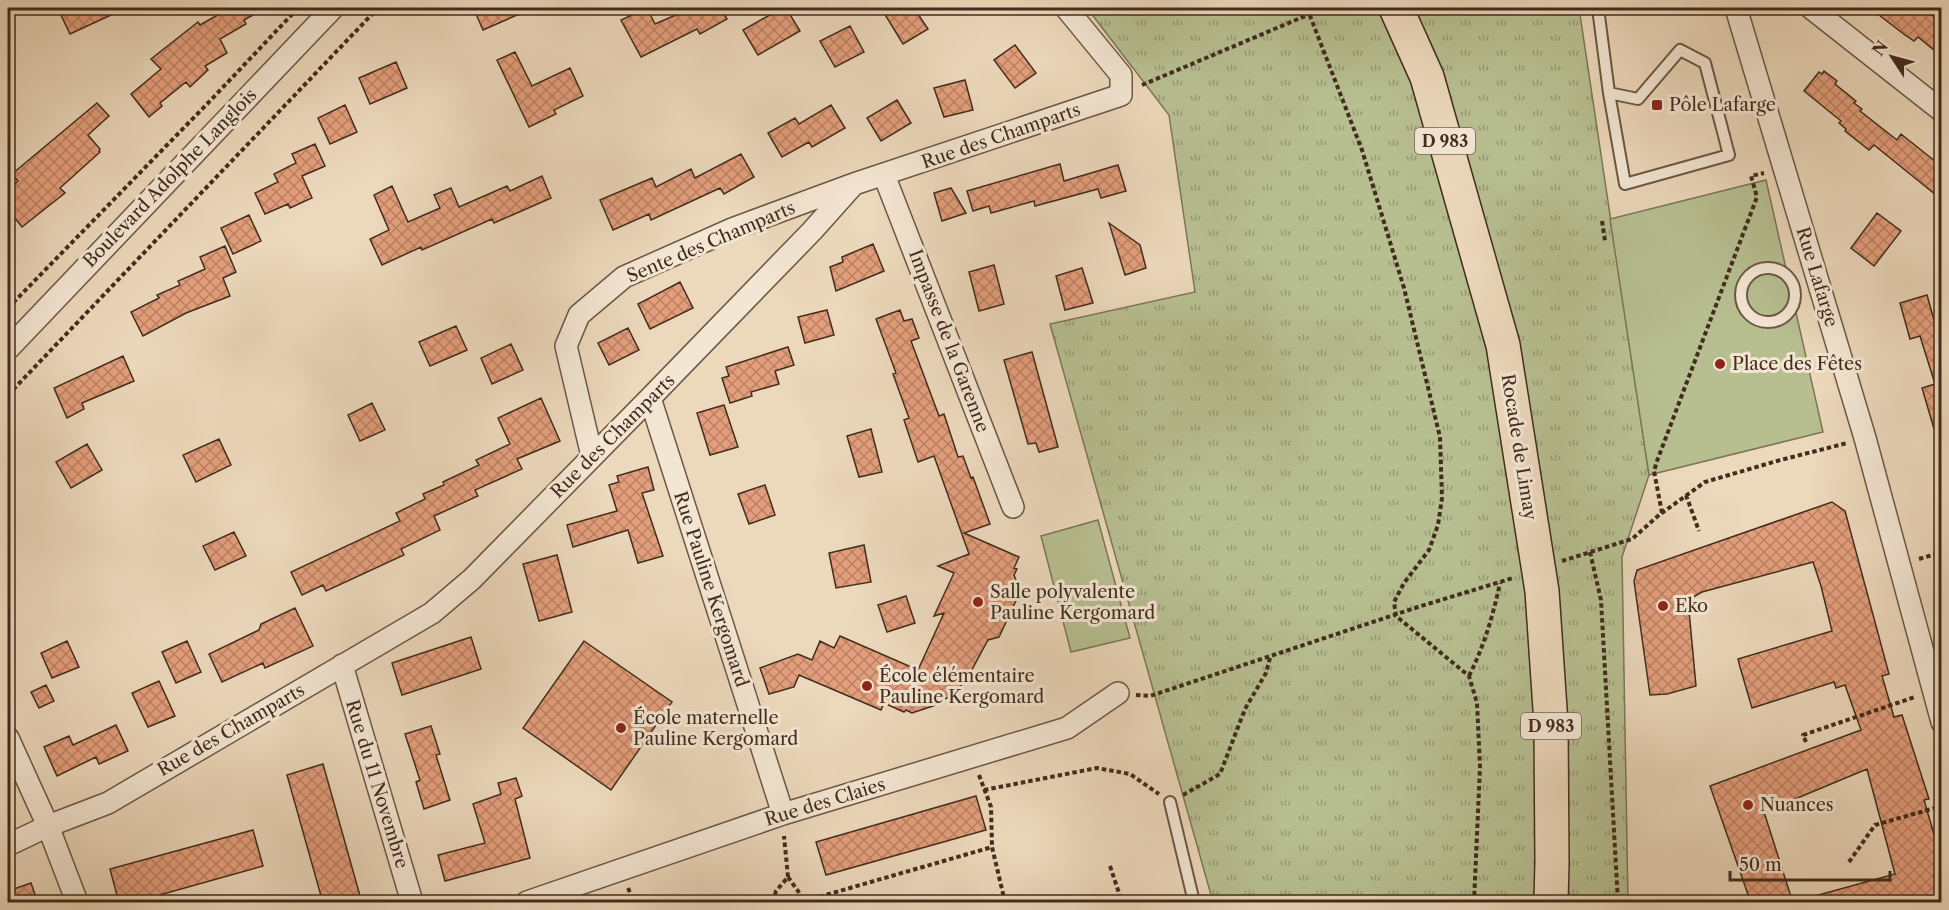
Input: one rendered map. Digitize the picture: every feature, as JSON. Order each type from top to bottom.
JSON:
[{"type":"main road","name":"Rocade de Limay","points":[[1396,8],[1426,77],[1503,345],[1542,591],[1551,724],[1551,903]]},
{"type":"street","name":"Boulevard Adolphe Langlois","points":[[8,349],[333,8]]},
{"type":"street","points":[[1066,8],[1121,75],[1121,95]]},
{"type":"street","name":"Rue Lafarge","points":[[1736,8],[1805,280],[1865,438],[1941,722]]},
{"type":"street","points":[[1811,8],[1941,111]]},
{"type":"street","name":"Rue des Champarts","points":[[8,845],[108,802],[432,614],[472,579],[650,398],[854,184],[884,176],[1121,95]]},
{"type":"street","name":"Impasse de la Garenne","points":[[884,176],[1013,507]]},
{"type":"street","name":"Sente des Champarts","points":[[592,456],[566,346],[579,315],[624,278],[732,229],[854,184]]},
{"type":"street","name":"Rue Pauline Kergomard","points":[[650,398],[783,814]]},
{"type":"street","name":"Rue du 11 Novembre","points":[[342,665],[412,903]]},
{"type":"street","name":"Rue des Claies","points":[[527,903],[783,814],[1066,728],[1118,693]]},
{"type":"street","points":[[8,738],[48,826],[77,903]]},
{"type":"lane","points":[[1598,8],[1609,93],[1625,184],[1730,155],[1705,63],[1680,50],[1638,99],[1609,93]]},
{"type":"lane","points":[[1773,269],[1805,280],[1795,292],[1791,310],[1776,321],[1758,320],[1745,308],[1742,300],[1744,283],[1756,271],[1773,269]]},
{"type":"lane","points":[[1170,802],[1194,903]]},
{"type":"path","points":[[8,308],[298,8]]},
{"type":"path","points":[[8,395],[378,8]]},
{"type":"path","points":[[1307,8],[1365,160],[1404,288],[1440,437],[1443,498],[1438,525],[1429,550],[1404,583],[1394,602],[1396,616],[1469,676],[1477,703],[1480,767],[1474,903]]},
{"type":"path","points":[[1121,95],[1310,14]]},
{"type":"path","points":[[1662,513],[1654,471],[1757,197],[1751,176]]},
{"type":"path","points":[[1602,221],[1605,241]]},
{"type":"path","points":[[1558,563],[1632,539],[1662,513],[1705,482],[1777,460],[1865,438]]},
{"type":"path","points":[[1686,495],[1699,531]]},
{"type":"path","points":[[1590,552],[1601,600],[1618,903]]},
{"type":"path","points":[[1118,693],[1150,696],[1513,578]]},
{"type":"path","points":[[1469,676],[1486,639],[1500,583]]},
{"type":"path","points":[[984,790],[1097,768],[1130,774],[1170,802],[1220,774],[1245,709],[1266,673],[1270,657]]},
{"type":"path","points":[[1806,742],[1803,735],[1933,691]]},
{"type":"path","points":[[972,757],[991,807],[992,847],[1005,903]]},
{"type":"path","points":[[1849,862],[1875,825],[1941,806]]},
{"type":"path","points":[[783,814],[788,877],[806,902],[992,847]]},
{"type":"path","points":[[1110,866],[1122,903]]},
{"type":"path","points":[[773,903],[776,891],[788,877]]},
{"type":"green space","points":[[1087,8],[1579,8],[1649,475],[1622,557],[1628,902],[1213,902],[1050,324],[1195,292],[1169,115]]},
{"type":"green space","name":"Place des Fêtes","points":[[1766,180],[1823,432],[1649,475],[1610,219]]},
{"type":"green space","points":[[1098,520],[1130,638],[1071,652],[1041,536]]},
{"type":"building","points":[[76,8],[126,8],[70,34],[61,15]]},
{"type":"building","points":[[230,8],[266,8],[244,20],[246,24],[220,39],[227,53],[205,66],[208,70],[190,87],[186,82],[160,103],[162,106],[149,117],[131,94],[161,69],[151,59],[198,22],[200,25]]},
{"type":"building","points":[[490,8],[533,8],[483,30],[476,14]]},
{"type":"building","points":[[647,8],[655,24],[692,8],[721,8],[727,19],[700,34],[697,29],[641,57],[621,20]]},
{"type":"building","points":[[782,8],[786,8],[800,31],[758,55],[743,30]]},
{"type":"building","points":[[881,8],[914,8],[928,29],[903,44]]},
{"type":"building","points":[[1870,8],[1922,8],[1933,16],[1941,8],[1941,56],[1918,37],[1914,41]]},
{"type":"building","points":[[850,26],[864,52],[835,67],[820,41]]},
{"type":"building","points":[[1015,45],[1036,73],[1015,88],[994,60]]},
{"type":"building","points":[[515,52],[532,86],[570,68],[583,96],[554,110],[556,114],[529,127],[497,60]]},
{"type":"building","points":[[396,62],[407,88],[370,104],[359,78]]},
{"type":"building","points":[[1824,71],[1837,81],[1835,84],[1856,101],[1854,103],[1862,109],[1860,111],[1897,140],[1901,134],[1941,166],[1941,199],[1874,145],[1869,150],[1845,131],[1846,129],[1839,123],[1841,121],[1804,91],[1819,72],[1822,74]]},
{"type":"building","points":[[965,80],[973,110],[944,117],[934,88]]},
{"type":"building","points":[[897,100],[911,123],[881,141],[867,118]]},
{"type":"building","points":[[97,103],[109,116],[88,135],[100,152],[60,188],[65,193],[22,227],[8,209],[8,190],[18,181],[12,174]]},
{"type":"building","points":[[345,105],[357,132],[330,144],[318,118]]},
{"type":"building","points":[[831,105],[845,128],[812,147],[809,142],[782,157],[768,133],[795,118],[799,124]]},
{"type":"building","points":[[315,144],[325,166],[302,176],[312,198],[290,208],[288,204],[265,214],[255,193],[278,182],[274,174],[296,163],[292,154]]},
{"type":"building","points":[[741,154],[754,177],[724,194],[720,188],[651,220],[649,214],[613,230],[600,200],[652,178],[656,187],[691,169],[695,178]]},
{"type":"building","points":[[1060,164],[1064,181],[1118,165],[1126,191],[1101,198],[1098,189],[1035,206],[1034,201],[991,213],[989,206],[973,211],[967,191]]},
{"type":"building","points":[[542,176],[551,198],[494,223],[492,219],[422,250],[421,247],[382,265],[370,239],[389,230],[374,195],[392,186],[408,222],[440,208],[434,195],[451,188],[459,207],[507,186],[510,191]]},
{"type":"building","points":[[951,188],[966,213],[942,221],[934,193]]},
{"type":"building","points":[[1877,213],[1901,231],[1874,266],[1851,248]]},
{"type":"building","points":[[249,215],[261,241],[233,254],[221,228]]},
{"type":"building","points":[[1109,223],[1140,245],[1146,268],[1125,275]]},
{"type":"building","points":[[873,244],[884,271],[836,291],[830,267],[843,262],[842,257]]},
{"type":"building","points":[[225,246],[236,272],[223,278],[230,296],[186,313],[143,336],[131,312],[159,298],[157,295],[180,285],[178,281],[205,269],[200,257]]},
{"type":"building","points":[[994,265],[1004,304],[979,311],[969,272]]},
{"type":"building","points":[[1082,268],[1093,303],[1065,310],[1056,276]]},
{"type":"building","points":[[680,282],[693,308],[650,329],[638,304]]},
{"type":"building","points":[[1927,295],[1937,331],[1941,329],[1941,438],[1937,439],[1922,388],[1935,384],[1920,336],[1910,339],[1900,303]]},
{"type":"building","points":[[827,310],[834,335],[805,343],[798,317]]},
{"type":"building","points":[[900,310],[904,321],[912,319],[919,338],[911,341],[939,416],[944,414],[958,457],[963,456],[990,524],[964,533],[1019,557],[1014,568],[1017,569],[1014,575],[1020,592],[999,637],[988,640],[968,677],[954,694],[933,706],[912,713],[884,703],[881,710],[799,675],[794,687],[769,694],[760,668],[798,654],[812,660],[820,641],[834,648],[840,636],[918,670],[944,613],[934,616],[954,573],[938,566],[969,554],[934,456],[918,462],[904,420],[909,418],[893,374],[896,373],[876,319]]},
{"type":"building","points":[[456,326],[467,350],[430,366],[419,342]]},
{"type":"building","points":[[628,328],[639,350],[609,365],[598,343]]},
{"type":"building","points":[[511,344],[523,370],[492,384],[481,358]]},
{"type":"building","points":[[788,347],[794,365],[775,371],[779,384],[751,392],[752,396],[730,403],[722,378],[729,376],[726,367]]},
{"type":"building","points":[[1032,352],[1058,447],[1039,452],[1036,443],[1028,444],[1004,360]]},
{"type":"building","points":[[123,356],[134,381],[82,403],[84,409],[67,418],[54,388]]},
{"type":"building","points":[[541,398],[560,441],[517,459],[522,469],[475,490],[478,496],[434,516],[440,530],[401,549],[404,555],[326,591],[323,585],[302,595],[291,572],[400,521],[396,513],[425,499],[423,494],[479,465],[476,460],[510,444],[498,418]]},
{"type":"building","points":[[372,403],[385,430],[360,441],[348,415]]},
{"type":"building","points":[[724,405],[738,447],[710,455],[697,413]]},
{"type":"building","points":[[871,429],[882,472],[859,477],[847,436]]},
{"type":"building","points":[[219,439],[231,465],[196,482],[183,455]]},
{"type":"building","points":[[87,444],[102,470],[71,488],[56,462]]},
{"type":"building","points":[[648,467],[654,490],[642,493],[663,556],[638,563],[628,530],[573,547],[567,525],[617,511],[609,485],[619,482],[617,476]]},
{"type":"building","points":[[765,485],[775,515],[749,524],[738,494]]},
{"type":"building","points":[[1832,502],[1845,511],[1889,674],[1882,676],[1894,717],[1902,715],[1929,799],[1924,800],[1941,858],[1941,903],[1812,903],[1811,897],[1895,874],[1867,769],[1764,812],[1793,903],[1751,903],[1710,786],[1861,730],[1845,685],[1836,688],[1834,682],[1752,708],[1740,667],[1738,659],[1832,631],[1813,562],[1702,592],[1688,600],[1696,686],[1667,694],[1650,695],[1634,581],[1637,570]]},
{"type":"building","points":[[234,532],[246,556],[215,570],[203,546]]},
{"type":"building","points":[[864,545],[871,582],[836,588],[829,553]]},
{"type":"building","points":[[557,555],[572,612],[539,621],[523,564]]},
{"type":"building","points":[[906,596],[915,623],[887,632],[878,605]]},
{"type":"building","points":[[295,608],[313,646],[265,668],[263,663],[222,682],[209,654],[259,630],[261,624]]},
{"type":"building","points":[[471,637],[481,669],[402,695],[392,663]]},
{"type":"building","points":[[67,641],[79,667],[52,678],[41,653]]},
{"type":"building","points":[[187,641],[201,672],[176,683],[162,652]]},
{"type":"building","points":[[584,641],[672,702],[611,790],[523,728]]},
{"type":"building","points":[[159,681],[175,716],[148,727],[132,693]]},
{"type":"building","points":[[46,685],[54,701],[39,708],[31,692]]},
{"type":"building","points":[[116,725],[128,751],[99,764],[96,757],[57,776],[44,747],[69,736],[73,745]]},
{"type":"building","points":[[431,726],[440,754],[436,755],[450,800],[424,809],[416,782],[420,780],[405,734]]},
{"type":"building","points":[[323,764],[362,903],[323,903],[287,775]]},
{"type":"building","points":[[516,778],[522,796],[515,799],[530,858],[445,881],[438,855],[485,843],[473,804],[501,794],[498,783]]},
{"type":"building","points":[[976,796],[986,830],[826,875],[816,842]]},
{"type":"building","points":[[253,830],[263,866],[131,903],[119,903],[110,869]]},
{"type":"building","points":[[31,883],[38,903],[8,903],[8,891]]},
{"type":"place","name":"Pôle Lafarge","points":[[1657,105]]},
{"type":"place","name":"Place des Fêtes","points":[[1720,364]]},
{"type":"place","name":"Salle polyvalente Pauline Kergomard","points":[[978,602]]},
{"type":"place","name":"Eko","points":[[1663,606]]},
{"type":"place","name":"École élémentaire Pauline Kergomard","points":[[867,686]]},
{"type":"place","name":"École maternelle Pauline Kergomard","points":[[621,728]]},
{"type":"place","name":"Nuances","points":[[1748,805]]}]
